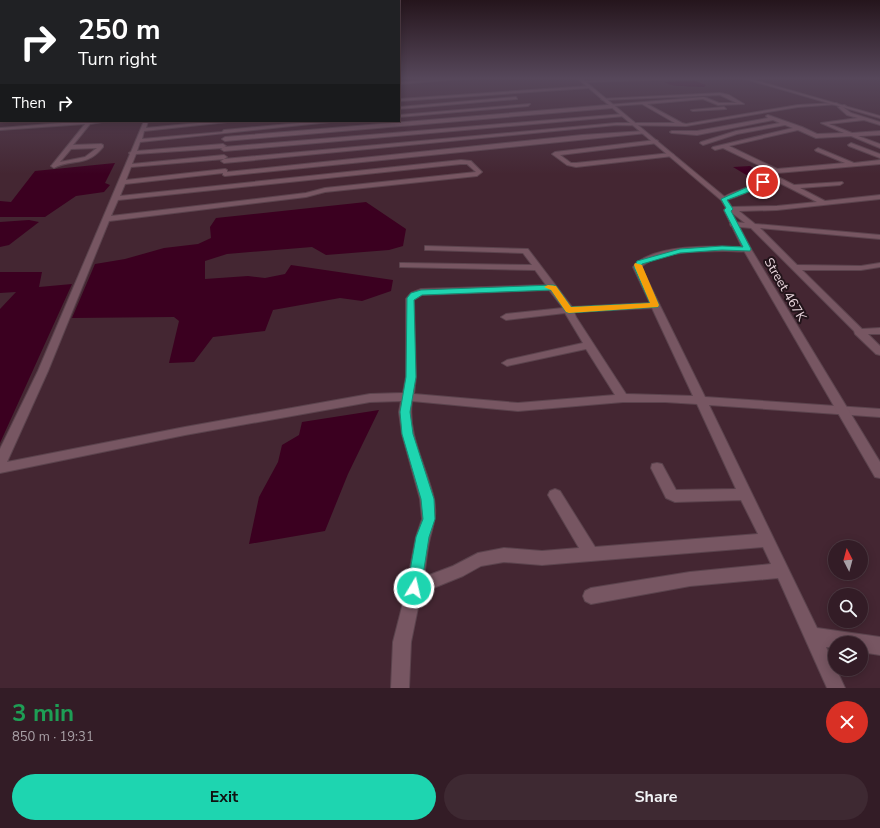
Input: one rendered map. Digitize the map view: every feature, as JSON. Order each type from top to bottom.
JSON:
[{"type":"street","points":[[400,116],[468,110]]},
{"type":"street","points":[[469,110],[513,144]]},
{"type":"street","points":[[536,110],[582,137]]},
{"type":"street","points":[[132,153],[224,140],[385,123],[562,110]]},
{"type":"street","name":"Street 467K","points":[[616,110],[724,199],[730,209],[727,210],[747,249],[841,410],[880,473]]},
{"type":"street","points":[[655,110],[683,126]]},
{"type":"street","points":[[739,110],[751,114]]},
{"type":"street","points":[[128,166],[290,155],[633,123],[683,126],[775,110]]},
{"type":"street","points":[[844,110],[849,114],[880,124]]},
{"type":"street","points":[[859,110],[880,116]]},
{"type":"street","points":[[758,113],[788,123],[816,136],[880,133]]},
{"type":"street","points":[[138,141],[224,140],[287,144],[623,115]]},
{"type":"street","points":[[122,182],[582,137],[643,132],[697,133],[720,127],[774,118]]},
{"type":"street","points":[[865,119],[823,123],[880,146]]},
{"type":"street","points":[[1,130],[89,122]]},
{"type":"street","points":[[70,147],[101,146],[94,155],[82,161],[55,165],[89,122]]},
{"type":"street","points":[[0,462],[43,371],[116,198],[132,153],[146,122]]},
{"type":"street","points":[[142,130],[230,122]]},
{"type":"street","points":[[224,140],[281,123],[310,122]]},
{"type":"street","points":[[704,122],[754,138]]},
{"type":"street","points":[[224,123],[226,186]]},
{"type":"street","points":[[281,123],[298,179]]},
{"type":"street","points":[[385,123],[428,179]]},
{"type":"street","points":[[703,143],[736,133],[788,123]]},
{"type":"street","points":[[715,148],[800,128]]},
{"type":"street","points":[[656,142],[555,154],[569,164],[576,165],[671,155]]},
{"type":"street","points":[[851,145],[880,156]]},
{"type":"street","points":[[724,146],[776,172]]},
{"type":"street","points":[[818,150],[854,164]]},
{"type":"street","points":[[106,219],[306,195],[325,190],[477,174],[479,172],[469,162],[116,198]]},
{"type":"street","points":[[724,199],[749,190],[763,182],[768,174],[776,172],[880,162]]},
{"type":"street","points":[[768,174],[824,203]]},
{"type":"street","points":[[323,177],[325,190]]},
{"type":"street","points":[[794,187],[840,183]]},
{"type":"street","points":[[730,209],[777,208],[880,197]]},
{"type":"street","points":[[730,209],[734,210],[752,226],[880,352]]},
{"type":"street","points":[[734,224],[880,237]]},
{"type":"street","points":[[428,248],[522,251],[528,253],[569,310],[571,317],[623,398]]},
{"type":"street","points":[[747,249],[722,248],[680,251],[639,263],[637,267],[701,399],[744,494],[782,570],[836,688]]},
{"type":"street","points":[[403,265],[539,268]]},
{"type":"street","points":[[795,267],[861,268],[880,265]]},
{"type":"street","points":[[400,688],[402,642],[423,537],[429,519],[429,509],[408,434],[405,412],[406,397],[411,377],[410,299],[414,295],[421,292],[553,287]]},
{"type":"street","points":[[506,317],[569,310],[655,305]]},
{"type":"street","points":[[858,332],[880,331]]},
{"type":"street","points":[[507,363],[589,345]]},
{"type":"street","points":[[0,468],[185,430],[370,398],[406,397],[518,407],[623,398],[701,399],[880,413]]},
{"type":"street","points":[[657,468],[671,494],[675,496],[744,494]]},
{"type":"street","points":[[555,495],[590,553]]},
{"type":"street","points":[[414,588],[458,571],[478,560],[504,555],[542,558],[767,540]]},
{"type":"street","points":[[591,596],[690,579],[782,570]]},
{"type":"street","points":[[812,636],[828,638]]},
{"type":"street","points":[[868,644],[880,646]]},
{"type":"shaded area","points":[[115,163],[105,183],[110,185],[104,192],[76,196],[45,217],[0,217],[0,201],[11,202],[35,171]]},
{"type":"shaded area","points":[[750,166],[763,174],[753,179],[733,167]]},
{"type":"shaded area","points":[[366,202],[406,229],[403,246],[389,250],[326,255],[312,247],[227,254],[205,261],[205,279],[248,276],[265,278],[285,274],[291,265],[393,280],[391,291],[362,301],[340,298],[273,310],[265,331],[213,337],[194,362],[169,363],[179,321],[174,317],[72,318],[95,264],[125,259],[164,248],[198,244],[211,238],[210,227],[216,218]]},
{"type":"shaded area","points":[[29,220],[39,222],[9,245],[0,247],[0,222]]},
{"type":"shaded area","points":[[0,272],[42,272],[39,287],[72,284],[0,443],[0,309],[16,292],[0,293]]},
{"type":"shaded area","points":[[379,410],[348,474],[325,531],[249,544],[259,497],[278,462],[282,445],[299,435],[302,422]]},
{"type":"slow traffic","points":[[548,287],[553,287],[569,310],[655,305],[637,267],[638,265]]},
{"type":"route","points":[[414,588],[420,550],[429,519],[429,509],[406,425],[406,397],[411,377],[410,299],[414,295],[421,292],[553,287],[569,310],[655,305],[637,267],[639,263],[680,251],[722,248],[747,249],[730,217],[727,210],[730,209],[724,199],[749,190],[763,182]]}]
